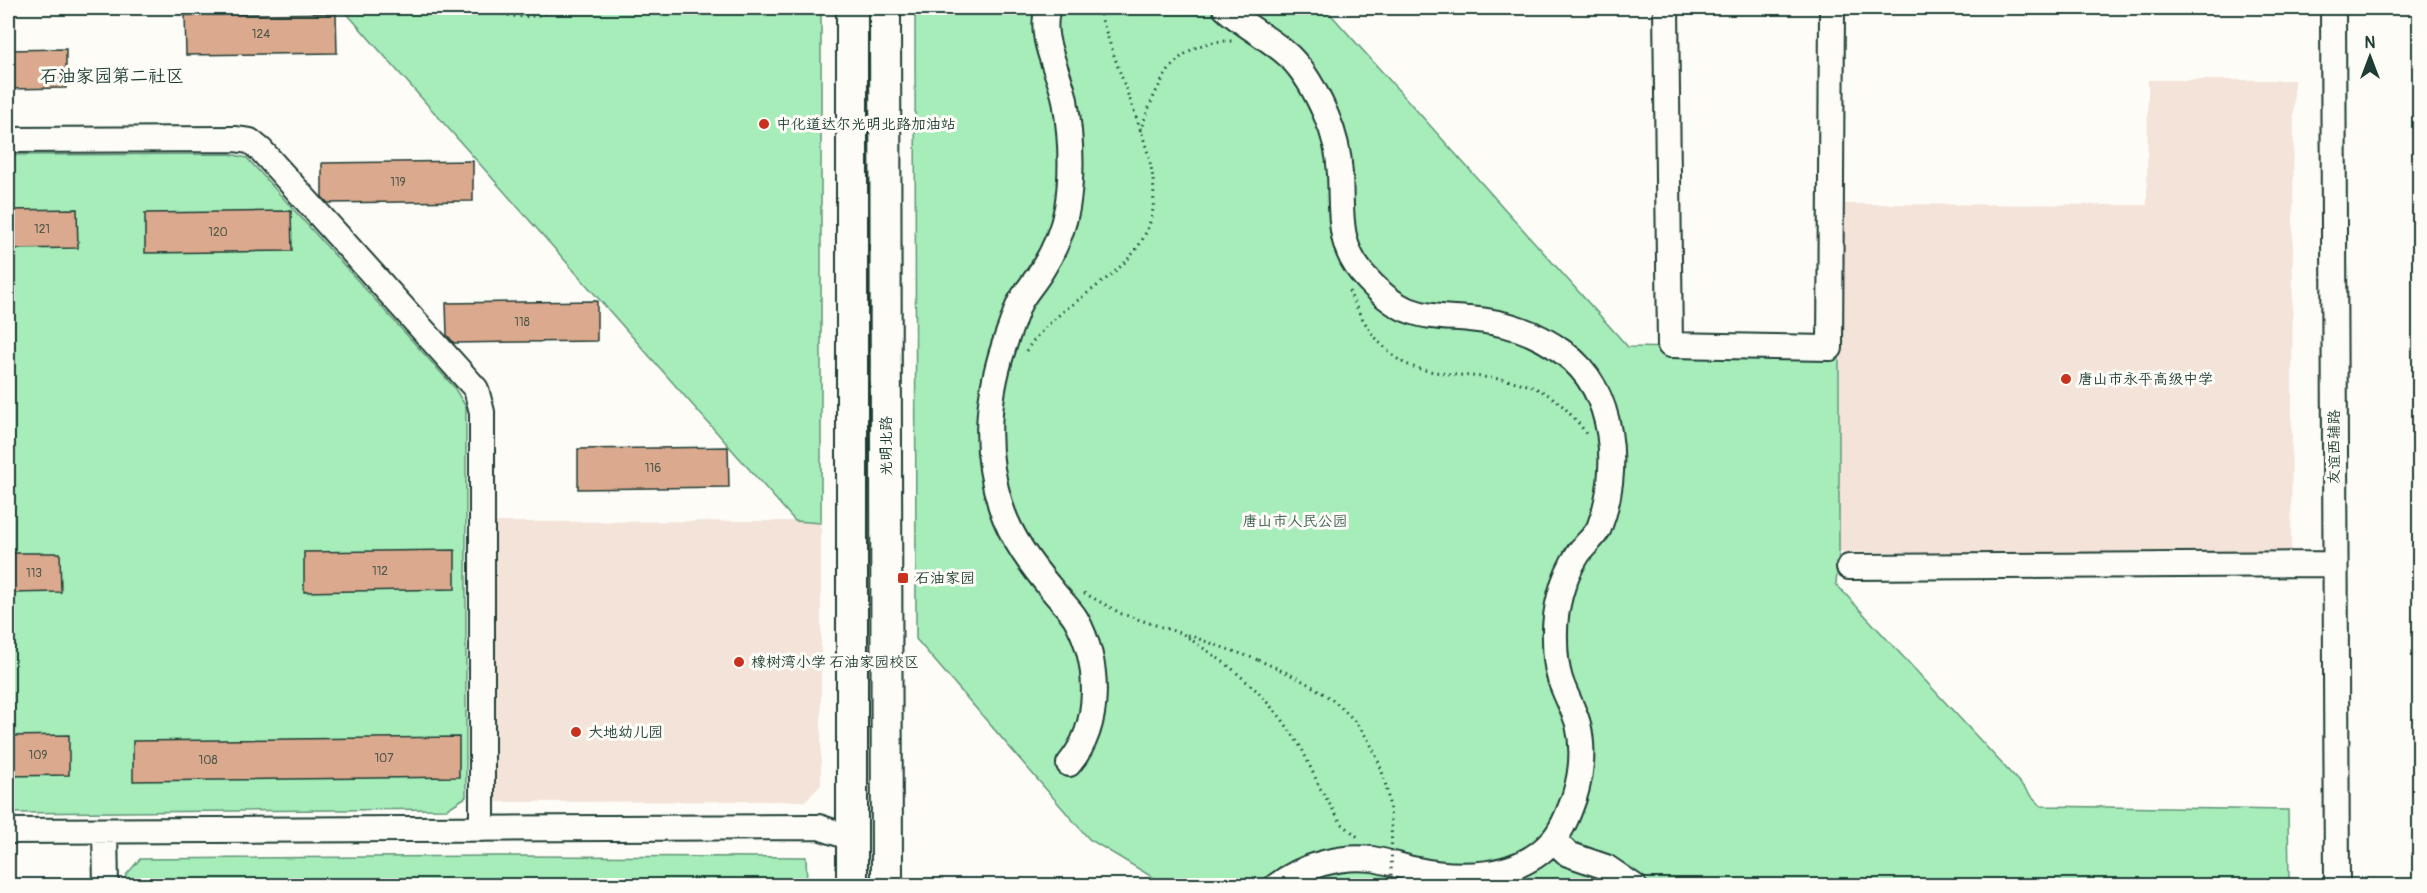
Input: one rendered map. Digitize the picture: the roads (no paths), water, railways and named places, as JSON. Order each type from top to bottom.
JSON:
[{"type":"main road","points":[[852,8],[852,885]]},
{"type":"main road","name":"光明北路","points":[[885,8],[887,885]]},
{"type":"street","points":[[1047,8],[1046,34],[1064,98],[1071,149],[1071,177],[1061,233],[1044,268],[1019,304],[996,367],[989,427],[990,456],[1002,510],[1033,568],[1075,619],[1088,650],[1095,689],[1091,724],[1075,757],[1069,764]]},
{"type":"street","points":[[1225,8],[1289,56],[1313,88],[1327,117],[1335,141],[1340,172],[1342,229],[1349,254],[1361,272],[1384,295],[1406,310],[1436,317],[1494,322],[1525,330],[1550,342],[1570,357],[1589,378],[1600,398],[1606,416],[1610,442],[1611,474],[1598,531],[1577,555],[1564,583],[1556,609],[1557,665],[1577,723],[1582,752],[1580,777],[1572,804],[1553,840],[1532,858],[1495,872],[1448,875],[1371,859],[1334,861],[1307,868],[1276,885]]},
{"type":"street","points":[[1666,8],[1670,345],[1830,348],[1832,8]]},
{"type":"street","name":"友谊西辅路","points":[[2333,8],[2337,885]]},
{"type":"street","points":[[8,141],[235,139],[250,141],[261,150],[476,389],[482,412],[482,829]]},
{"type":"street","points":[[1849,567],[2334,564]]},
{"type":"street","points":[[8,844],[106,837],[482,829],[819,827],[851,838]]},
{"type":"street","points":[[8,831],[106,837],[819,843],[851,838]]},
{"type":"street","points":[[106,837],[106,885]]},
{"type":"street","points":[[1553,840],[1568,854],[1606,867],[1634,885]]},
{"type":"place","name":"中化道达尔光明北路加油站","points":[[764,124]]},
{"type":"place","name":"唐山市永平高级中学","points":[[2066,379]]},
{"type":"place","name":"石油家园","points":[[903,578]]},
{"type":"place","name":"橡树湾小学 石油家园校区","points":[[739,662]]},
{"type":"place","name":"大地幼儿园","points":[[576,732]]},
{"type":"district","name":"石油家园第二社区","points":[[112,76]]},
{"type":"park label","name":"唐山市人民公园","points":[[1295,521]]}]
